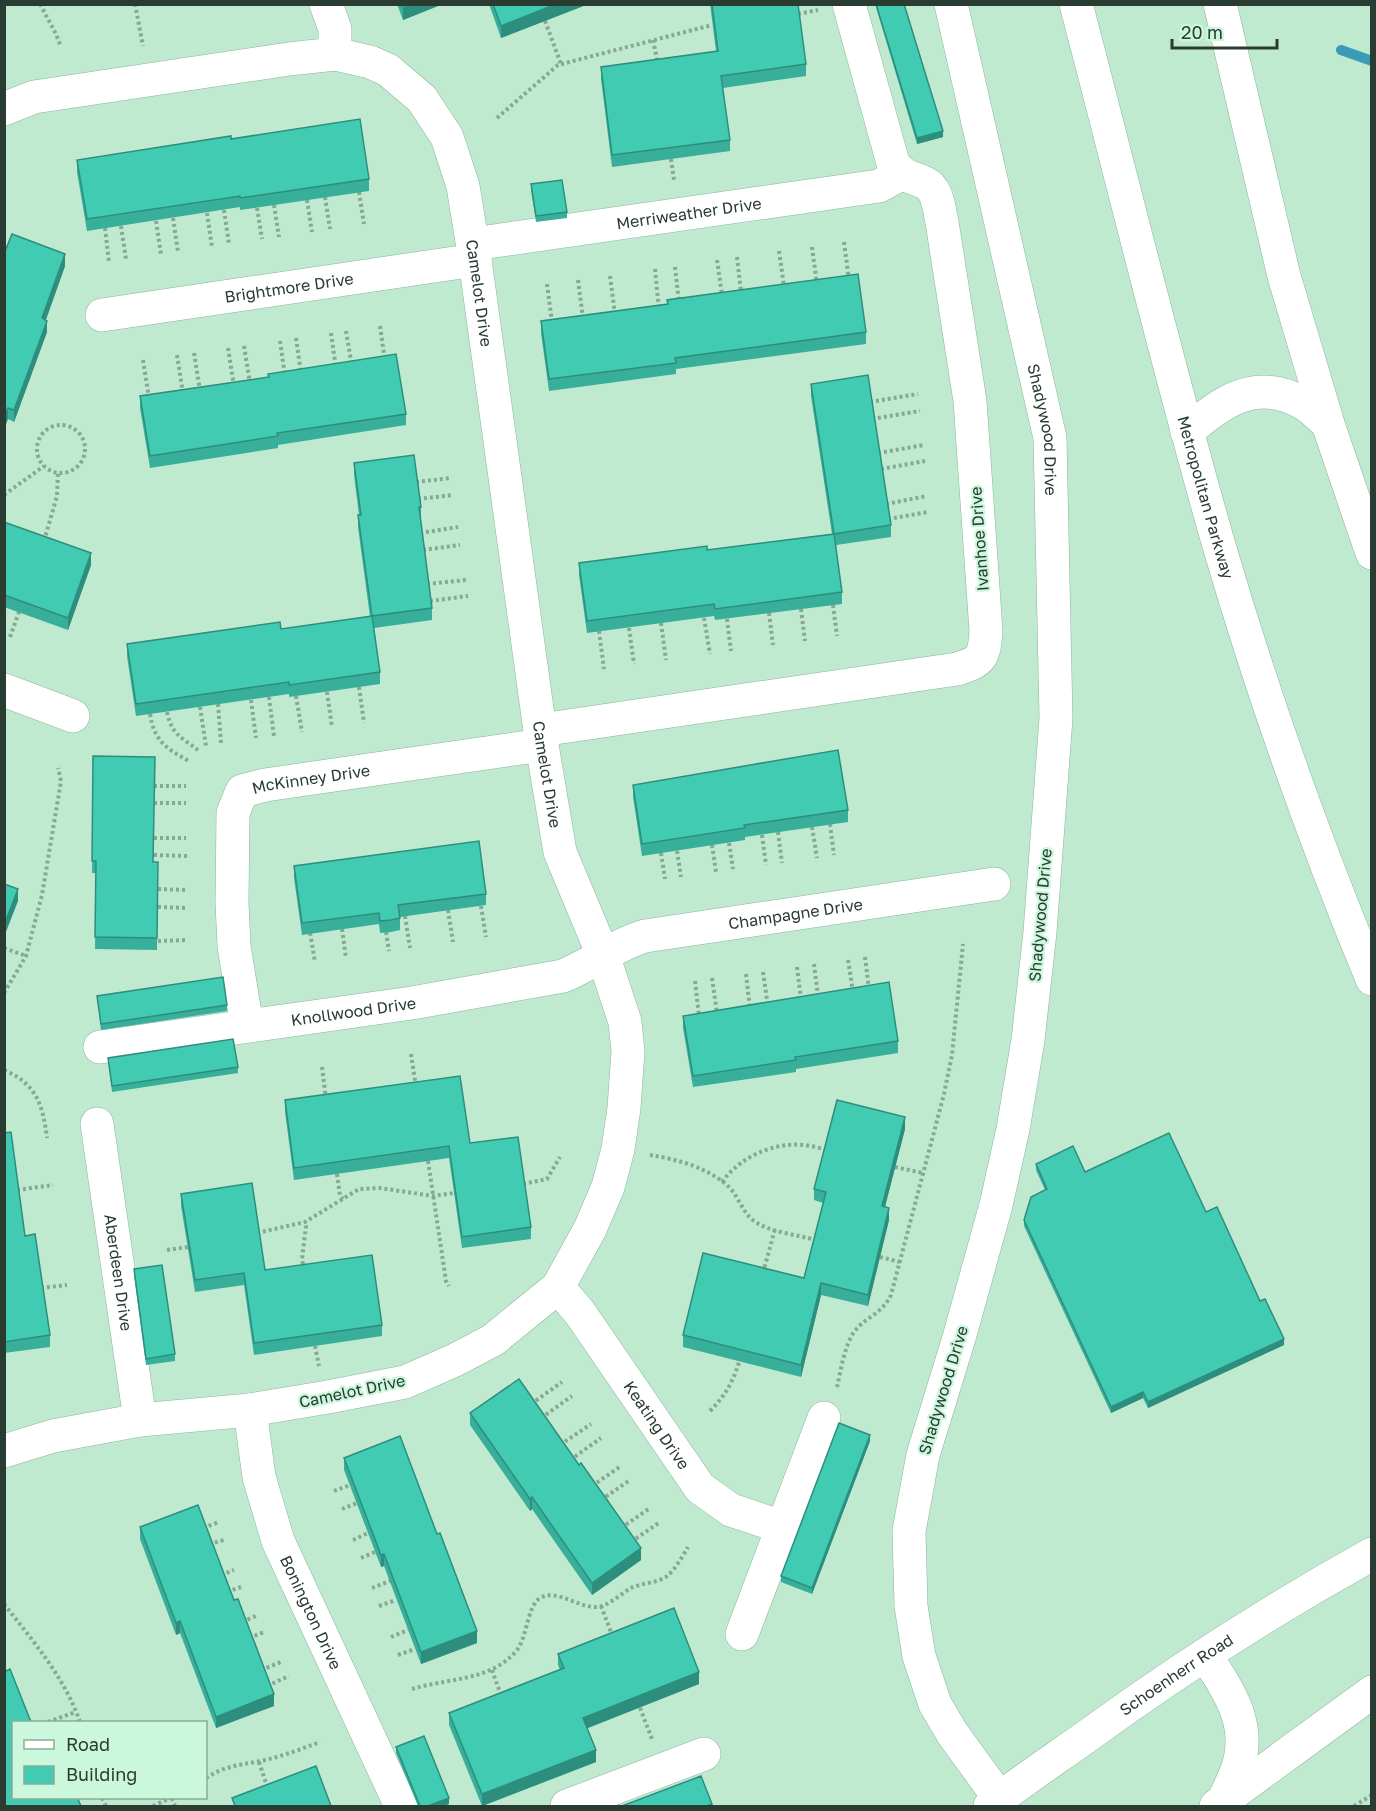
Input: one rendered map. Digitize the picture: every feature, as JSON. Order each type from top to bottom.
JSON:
[{"type":"street","points":[[326,4],[335,29],[335,54]]},
{"type":"street","points":[[849,4],[893,163],[901,174]]},
{"type":"street","name":"Shadywood Drive","points":[[951,4],[1050,438],[1056,718],[1040,932],[1028,1040],[1013,1129],[996,1205],[960,1338],[923,1455],[909,1531],[911,1606],[919,1656],[935,1704],[995,1802]]},
{"type":"street","name":"Metropolitan Parkway","points":[[1077,4],[1187,432],[1224,562],[1286,757],[1371,979]]},
{"type":"street","points":[[1220,4],[1284,276],[1328,424],[1371,553]]},
{"type":"street","name":"Camelot Drive","points":[[4,109],[34,97],[75,90],[277,60],[335,54],[370,62],[388,70],[422,99],[447,137],[463,186],[560,852],[603,955],[625,1022],[628,1050],[624,1108],[618,1149],[608,1187],[590,1229],[558,1287],[493,1340],[405,1382],[250,1410],[140,1420],[53,1436],[4,1451]]},
{"type":"street","name":"Merriweather Drive","points":[[474,252],[879,186],[901,174]]},
{"type":"street","name":"Ivanhoe Drive","points":[[542,738],[957,669],[977,662],[985,651],[986,631],[970,401],[942,222],[936,196],[927,183],[901,174]]},
{"type":"street","name":"Brightmore Drive","points":[[102,315],[474,252]]},
{"type":"street","points":[[1187,432],[1208,413],[1228,400],[1253,392],[1279,394],[1303,403],[1328,424]]},
{"type":"street","points":[[4,690],[74,716]]},
{"type":"street","name":"McKinney Drive","points":[[247,1026],[234,946],[232,903],[233,813],[243,791],[265,785],[542,738]]},
{"type":"street","name":"Champagne Drive","points":[[603,955],[624,942],[645,936],[994,884]]},
{"type":"street","name":"Knollwood Drive","points":[[100,1047],[412,1003],[563,976],[585,967],[603,955]]},
{"type":"street","name":"Aberdeen Drive","points":[[97,1124],[140,1420]]},
{"type":"street","name":"Keating Drive","points":[[558,1287],[580,1312],[700,1488],[731,1510],[782,1527]]},
{"type":"street","points":[[742,1634],[830,1405]]},
{"type":"street","name":"Bonington Drive","points":[[250,1410],[259,1477],[278,1541],[401,1806]]},
{"type":"street","name":"Schoenherr Road","points":[[995,1802],[1137,1700],[1205,1655],[1268,1614],[1371,1554]]},
{"type":"street","points":[[1205,1655],[1234,1702],[1240,1723],[1241,1743],[1238,1768],[1220,1803]]},
{"type":"street","points":[[1220,1803],[1371,1692]]},
{"type":"street","points":[[567,1806],[704,1754]]},
{"type":"path","points":[[40,4],[61,47]]},
{"type":"path","points":[[135,4],[144,51]]},
{"type":"path","points":[[545,21],[561,64]]},
{"type":"path","points":[[497,118],[561,64],[712,26]]},
{"type":"path","points":[[653,40],[659,70]]},
{"type":"path","points":[[671,159],[674,182]]},
{"type":"path","points":[[359,192],[364,224]]},
{"type":"path","points":[[325,197],[330,229]]},
{"type":"path","points":[[308,200],[312,232]]},
{"type":"path","points":[[274,205],[279,237]]},
{"type":"path","points":[[257,208],[262,239]]},
{"type":"path","points":[[224,210],[229,244]]},
{"type":"path","points":[[207,213],[212,247]]},
{"type":"path","points":[[173,218],[178,252]]},
{"type":"path","points":[[156,221],[161,254]]},
{"type":"path","points":[[121,226],[126,259]]},
{"type":"path","points":[[105,228],[109,262]]},
{"type":"path","points":[[844,242],[850,287]]},
{"type":"path","points":[[812,247],[818,291]]},
{"type":"path","points":[[779,251],[785,296]]},
{"type":"path","points":[[737,257],[742,302]]},
{"type":"path","points":[[717,260],[723,304]]},
{"type":"path","points":[[675,267],[680,310]]},
{"type":"path","points":[[655,269],[660,317]]},
{"type":"path","points":[[610,276],[616,323]]},
{"type":"path","points":[[578,280],[584,327]]},
{"type":"path","points":[[547,285],[553,331]]},
{"type":"path","points":[[380,326],[386,368]]},
{"type":"path","points":[[346,331],[353,373]]},
{"type":"path","points":[[331,333],[337,375]]},
{"type":"path","points":[[296,338],[302,380]]},
{"type":"path","points":[[280,341],[286,383]]},
{"type":"path","points":[[244,346],[251,391]]},
{"type":"path","points":[[228,348],[235,393]]},
{"type":"path","points":[[194,353],[201,399]]},
{"type":"path","points":[[177,355],[184,402]]},
{"type":"path","points":[[143,360],[150,407]]},
{"type":"path","points":[[870,402],[918,394]]},
{"type":"path","points":[[872,419],[920,411]]},
{"type":"path","points":[[55,425],[70,426],[82,436],[85,452],[77,466],[71,471],[58,473],[44,466],[36,449],[42,434],[55,425]]},
{"type":"path","points":[[878,453],[924,446]]},
{"type":"path","points":[[881,469],[925,461]]},
{"type":"path","points":[[4,495],[44,466]]},
{"type":"path","points":[[42,547],[57,496],[58,473]]},
{"type":"path","points":[[416,482],[451,478]]},
{"type":"path","points":[[418,499],[453,495]]},
{"type":"path","points":[[886,504],[927,496]]},
{"type":"path","points":[[888,519],[928,512]]},
{"type":"path","points":[[420,533],[458,527]]},
{"type":"path","points":[[423,550],[460,545]]},
{"type":"path","points":[[428,584],[466,580]]},
{"type":"path","points":[[430,601],[468,596]]},
{"type":"path","points":[[833,605],[837,636]]},
{"type":"path","points":[[801,609],[805,641]]},
{"type":"path","points":[[10,637],[19,612]]},
{"type":"path","points":[[769,614],[773,645]]},
{"type":"path","points":[[704,618],[710,654]]},
{"type":"path","points":[[727,619],[731,651]]},
{"type":"path","points":[[661,623],[666,660]]},
{"type":"path","points":[[629,628],[634,664]]},
{"type":"path","points":[[599,632],[604,669]]},
{"type":"path","points":[[359,687],[364,723]]},
{"type":"path","points":[[327,692],[332,728]]},
{"type":"path","points":[[296,696],[302,732]]},
{"type":"path","points":[[269,697],[274,736]]},
{"type":"path","points":[[251,700],[255,738]]},
{"type":"path","points":[[218,704],[221,743]]},
{"type":"path","points":[[200,707],[206,746]]},
{"type":"path","points":[[167,712],[174,732],[198,750]]},
{"type":"path","points":[[150,714],[152,726],[159,740],[172,752],[189,761]]},
{"type":"path","points":[[4,993],[26,956],[42,895],[61,781],[58,768]]},
{"type":"path","points":[[154,786],[186,786]]},
{"type":"path","points":[[154,804],[186,803]]},
{"type":"path","points":[[830,824],[834,855]]},
{"type":"path","points":[[812,827],[817,858]]},
{"type":"path","points":[[778,832],[782,863]]},
{"type":"path","points":[[762,835],[766,865]]},
{"type":"path","points":[[154,838],[186,838]]},
{"type":"path","points":[[729,843],[733,870]]},
{"type":"path","points":[[712,845],[716,872]]},
{"type":"path","points":[[677,851],[681,877]]},
{"type":"path","points":[[661,853],[665,879]]},
{"type":"path","points":[[154,855],[187,856]]},
{"type":"path","points":[[158,889],[187,890]]},
{"type":"path","points":[[481,906],[486,937]]},
{"type":"path","points":[[158,907],[187,908]]},
{"type":"path","points":[[448,910],[453,942]]},
{"type":"path","points":[[405,916],[410,948]]},
{"type":"path","points":[[342,929],[346,958]]},
{"type":"path","points":[[386,932],[389,951]]},
{"type":"path","points":[[310,933],[315,962]]},
{"type":"path","points":[[158,940],[188,940]]},
{"type":"path","points":[[830,1405],[848,1345],[855,1331],[886,1305],[891,1295],[944,1094],[952,1055],[963,944]]},
{"type":"path","points":[[4,948],[26,956]]},
{"type":"path","points":[[865,957],[870,996]]},
{"type":"path","points":[[848,960],[854,999]]},
{"type":"path","points":[[814,964],[819,1004]]},
{"type":"path","points":[[797,967],[802,1007]]},
{"type":"path","points":[[763,972],[769,1015]]},
{"type":"path","points":[[746,974],[752,1017]]},
{"type":"path","points":[[712,978],[718,1023]]},
{"type":"path","points":[[695,981],[700,1025]]},
{"type":"path","points":[[411,1054],[417,1094]]},
{"type":"path","points":[[322,1067],[327,1106]]},
{"type":"path","points":[[4,1070],[17,1076],[34,1092],[45,1120],[47,1138]]},
{"type":"path","points":[[722,1182],[740,1162],[775,1148],[805,1145],[827,1150]]},
{"type":"path","points":[[647,1154],[686,1164],[722,1182],[730,1188],[753,1220],[763,1226],[816,1240]]},
{"type":"path","points":[[523,1184],[547,1179],[560,1157]]},
{"type":"path","points":[[428,1161],[446,1281],[449,1286]]},
{"type":"path","points":[[895,1167],[923,1173]]},
{"type":"path","points":[[337,1174],[340,1196],[343,1199]]},
{"type":"path","points":[[17,1190],[54,1185]]},
{"type":"path","points":[[258,1233],[305,1222],[343,1199],[368,1188],[433,1196],[454,1192]]},
{"type":"path","points":[[305,1222],[302,1259],[305,1276]]},
{"type":"path","points":[[761,1280],[775,1229]]},
{"type":"path","points":[[167,1250],[188,1247]]},
{"type":"path","points":[[880,1257],[900,1262]]},
{"type":"path","points":[[41,1288],[67,1285]]},
{"type":"path","points":[[315,1346],[320,1372]]},
{"type":"path","points":[[710,1411],[728,1391],[739,1362]]},
{"type":"path","points":[[529,1405],[562,1382]]},
{"type":"path","points":[[539,1419],[572,1396]]},
{"type":"path","points":[[558,1446],[591,1424]]},
{"type":"path","points":[[568,1461],[601,1438]]},
{"type":"path","points":[[590,1487],[621,1466]]},
{"type":"path","points":[[600,1501],[630,1480]]},
{"type":"path","points":[[334,1491],[350,1485]]},
{"type":"path","points":[[342,1509],[357,1503]]},
{"type":"path","points":[[619,1530],[650,1508]]},
{"type":"path","points":[[202,1528],[219,1522]]},
{"type":"path","points":[[629,1543],[660,1522]]},
{"type":"path","points":[[353,1540],[369,1533]]},
{"type":"path","points":[[209,1545],[224,1540]]},
{"type":"path","points":[[412,1689],[492,1670],[517,1651],[525,1638],[536,1600],[543,1596],[553,1595],[596,1608],[628,1589],[665,1578],[688,1547]]},
{"type":"path","points":[[361,1558],[375,1552]]},
{"type":"path","points":[[220,1575],[234,1570]]},
{"type":"path","points":[[372,1588],[390,1581]]},
{"type":"path","points":[[226,1592],[241,1587]]},
{"type":"path","points":[[379,1606],[396,1600]]},
{"type":"path","points":[[5,1605],[38,1646],[68,1693],[80,1721]]},
{"type":"path","points":[[601,1606],[615,1643]]},
{"type":"path","points":[[242,1622],[256,1616]]},
{"type":"path","points":[[391,1637],[408,1630]]},
{"type":"path","points":[[248,1639],[264,1632]]},
{"type":"path","points":[[398,1655],[415,1648]]},
{"type":"path","points":[[260,1670],[281,1662]]},
{"type":"path","points":[[492,1670],[504,1703]]},
{"type":"path","points":[[266,1686],[289,1676]]},
{"type":"path","points":[[640,1708],[654,1744]]},
{"type":"path","points":[[51,1721],[76,1712]]},
{"type":"path","points":[[207,1777],[214,1772],[237,1764],[259,1761],[320,1742]]},
{"type":"path","points":[[259,1761],[270,1795]]},
{"type":"path","points":[[1354,1806],[1371,1795]]},
{"type":"path","points":[[153,1806],[167,1799]]},
{"type":"building","points":[[493,4],[556,4],[501,26]]},
{"type":"building","points":[[712,4],[798,4],[806,64],[721,76],[730,140],[612,155],[601,67],[718,51]]},
{"type":"building","points":[[876,4],[904,4],[943,131],[917,138]]},
{"type":"building","points":[[360,119],[369,179],[87,219],[77,160]]},
{"type":"building","points":[[562,180],[567,212],[536,216],[531,184]]},
{"type":"building","points":[[12,234],[65,254],[42,318],[47,321],[14,410],[8,408],[4,418],[4,254]]},
{"type":"building","points":[[858,274],[866,332],[675,358],[676,363],[549,379],[541,321],[668,304],[667,300]]},
{"type":"building","points":[[396,354],[406,414],[277,433],[278,436],[150,456],[140,396],[269,377],[268,374]]},
{"type":"building","points":[[868,375],[891,525],[834,534],[811,384]]},
{"type":"building","points":[[414,455],[432,608],[372,616],[358,515],[361,515],[354,463]]},
{"type":"building","points":[[4,522],[91,553],[68,618],[4,595]]},
{"type":"building","points":[[834,534],[842,592],[715,609],[714,604],[587,621],[579,563],[707,546],[707,550]]},
{"type":"building","points":[[372,616],[380,672],[289,685],[289,682],[136,704],[127,644],[280,622],[281,629]]},
{"type":"building","points":[[838,750],[848,810],[744,825],[745,828],[642,844],[633,785]]},
{"type":"building","points":[[93,756],[155,757],[153,862],[158,862],[157,938],[95,937],[96,861],[92,861]]},
{"type":"building","points":[[479,841],[486,894],[398,905],[400,918],[391,920],[380,921],[379,913],[302,923],[294,866]]},
{"type":"building","points":[[4,884],[18,889],[4,925]]},
{"type":"building","points":[[223,977],[227,1005],[101,1024],[97,996]]},
{"type":"building","points":[[889,982],[898,1041],[693,1076],[683,1016]]},
{"type":"building","points":[[233,1039],[238,1067],[112,1086],[108,1058]]},
{"type":"building","points":[[460,1076],[470,1143],[518,1137],[531,1227],[462,1237],[449,1146],[294,1168],[285,1100]]},
{"type":"building","points":[[837,1100],[905,1117],[882,1206],[889,1208],[868,1295],[821,1283],[801,1365],[683,1335],[703,1253],[804,1278],[826,1192],[814,1189]]},
{"type":"building","points":[[11,1132],[25,1236],[35,1234],[50,1335],[4,1342],[4,1133]]},
{"type":"building","points":[[1169,1133],[1206,1212],[1217,1207],[1260,1301],[1265,1299],[1284,1339],[1148,1402],[1143,1392],[1111,1407],[1024,1220],[1031,1197],[1047,1189],[1036,1164],[1073,1146],[1085,1172]]},
{"type":"building","points":[[252,1183],[265,1270],[372,1255],[382,1325],[254,1343],[244,1273],[195,1280],[181,1194]]},
{"type":"building","points":[[162,1265],[175,1354],[146,1359],[134,1269]]},
{"type":"building","points":[[519,1379],[641,1548],[592,1583],[470,1413]]},
{"type":"building","points":[[839,1423],[870,1435],[812,1588],[781,1576]]},
{"type":"building","points":[[400,1436],[477,1631],[421,1652],[344,1458]]},
{"type":"building","points":[[198,1505],[234,1600],[238,1599],[274,1694],[216,1717],[180,1621],[176,1623],[140,1527]]},
{"type":"building","points":[[674,1608],[699,1672],[583,1718],[596,1750],[482,1794],[449,1713],[564,1668],[558,1654]]},
{"type":"building","points":[[10,1669],[31,1721],[12,1721],[12,1799],[78,1799],[81,1806],[4,1806],[4,1672]]},
{"type":"building","points":[[424,1736],[449,1798],[428,1806],[420,1806],[396,1747]]},
{"type":"building","points":[[316,1766],[331,1806],[235,1806],[232,1798]]},
{"type":"building","points":[[701,1776],[712,1804],[707,1806],[622,1806]]},
{"type":"waterway","points":[[1341,50],[1372,61]]}]
